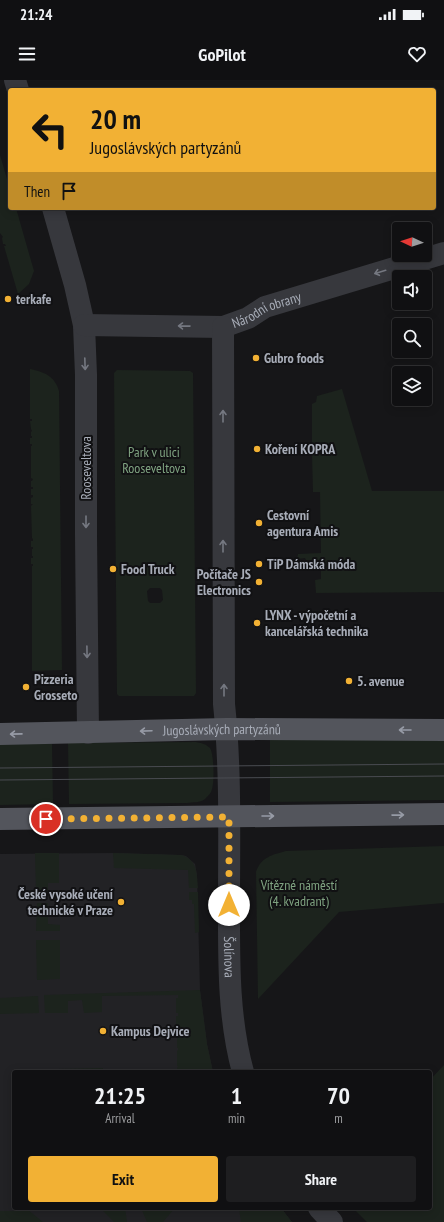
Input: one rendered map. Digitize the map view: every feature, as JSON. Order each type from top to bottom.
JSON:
[{"type":"main road","name":"Jugoslávských partyzánů","points":[[0,734],[227,729],[444,730]]},
{"type":"main road","points":[[0,819],[444,814]]},
{"type":"street","name":"Rooseveltova","points":[[54,210],[75,285],[84,325],[86,375],[88,733]]},
{"type":"street","name":"Národní obrany","points":[[84,325],[223,327],[248,318],[265,307],[444,253]]},
{"type":"street","points":[[223,327],[224,696],[227,729]]},
{"type":"street","name":"Šolínova","points":[[227,729],[229,817],[229,982],[234,1033],[243,1070]]},
{"type":"street","points":[[321,1210],[332,1222]]},
{"type":"shaded area","name":"Kampus Dejvice","points":[[113,853],[181,855],[186,856],[195,864],[197,875],[200,990],[207,1044],[213,1070],[12,1070],[12,1210],[283,1210],[292,1222],[0,1222],[0,854]]},
{"type":"green space","points":[[0,155],[8,182],[8,210],[17,210],[34,271],[29,284],[18,294],[4,246],[6,246],[3,244],[3,237],[0,233]]},
{"type":"green space","points":[[30,369],[52,378],[59,391],[62,670],[32,671],[33,564],[31,564],[31,558],[33,558],[33,547],[31,547],[31,541],[33,541],[33,539],[31,506],[33,504],[31,504],[31,498],[33,495],[31,495],[31,489],[33,489],[33,487],[31,487],[31,481],[33,479],[31,478],[32,444],[30,444],[32,431],[30,421],[32,421],[32,419],[30,419]]},
{"type":"green space","name":"Park v ulici Rooseveltova","points":[[117,370],[190,371],[193,373],[196,693],[194,696],[119,696],[117,694],[114,373]],"holes":[[[150,588],[160,588],[162,590],[163,600],[160,603],[150,603],[148,601],[147,591]]]},
{"type":"green space","points":[[342,389],[372,491],[444,491],[444,592],[316,593],[315,580],[321,579],[321,561],[306,560],[305,558],[297,559],[298,554],[321,553],[320,492],[313,492],[312,455],[322,454],[324,449],[321,445],[312,445],[312,404],[316,402],[317,396]]},
{"type":"green space","points":[[270,740],[444,740],[444,800],[270,802]]},
{"type":"green space","points":[[196,742],[210,748],[213,763],[211,792],[205,799],[199,802],[69,804],[68,743]]},
{"type":"green space","points":[[0,744],[52,744],[53,804],[0,805]]},
{"type":"green space","name":"Vítězné náměstí (4. kvadrant)","points":[[444,846],[444,903],[339,912],[258,999],[256,872],[264,860],[272,855],[286,851]]},
{"type":"green space","points":[[35,853],[59,853],[59,883],[48,883],[48,892],[36,892]]},
{"type":"green space","points":[[113,853],[181,855],[186,857],[195,867],[198,888],[189,888],[188,870],[114,868]]},
{"type":"green space","points":[[189,892],[198,892],[199,932],[195,933],[194,904],[192,904],[192,900],[189,900]]},
{"type":"green space","points":[[37,903],[48,903],[48,924],[60,925],[60,931],[36,931]]},
{"type":"green space","points":[[36,940],[60,940],[60,979],[37,980]]},
{"type":"green space","points":[[200,990],[207,1044],[213,1070],[177,1070],[178,1031],[176,1030],[176,1016],[178,1016],[178,1013],[176,1013],[176,998],[178,998],[178,995],[102,996],[102,1012],[84,1013],[82,1000],[68,1001],[68,1013],[45,1013],[44,995]]},
{"type":"green space","points":[[38,996],[39,1013],[0,1014],[0,998]]},
{"type":"green space","points":[[444,1065],[444,1222],[367,1222],[355,1210],[432,1210],[432,1078]]},
{"type":"green space","points":[[103,1068],[103,1070],[58,1070]]},
{"type":"green space","points":[[28,1210],[43,1222],[0,1222],[0,1211]]},
{"type":"green space","points":[[102,1210],[125,1210],[127,1222],[114,1222]]},
{"type":"green space","points":[[142,1210],[173,1210],[163,1222],[147,1222]]},
{"type":"green space","points":[[239,1210],[283,1210],[292,1222],[241,1222]]},
{"type":"tram line","points":[[0,768],[444,764]]},
{"type":"tram line","points":[[0,780],[444,776]]},
{"type":"place","name":"terkafe","points":[[8,299]]},
{"type":"place","name":"Gubro foods","points":[[256,358]]},
{"type":"place","name":"Koření KOPRA","points":[[257,449]]},
{"type":"place","name":"Cestovní agentura Amis","points":[[259,523]]},
{"type":"place","name":"TiP Dámská móda","points":[[259,564]]},
{"type":"place","name":"Food Truck","points":[[113,569]]},
{"type":"place","name":"Počítače JS Electronics","points":[[259,582]]},
{"type":"place","name":"LYNX - výpočetní a kancelářská technika","points":[[257,623]]},
{"type":"place","name":"5. avenue","points":[[349,681]]},
{"type":"place","name":"Pizzeria Grosseto","points":[[26,687]]},
{"type":"place","name":"České vysoké učení technické v Praze","points":[[121,902]]},
{"type":"place","name":"Kampus Dejvice","points":[[103,1031]]},
{"type":"route","points":[[46,819],[229,817],[229,905]]}]
